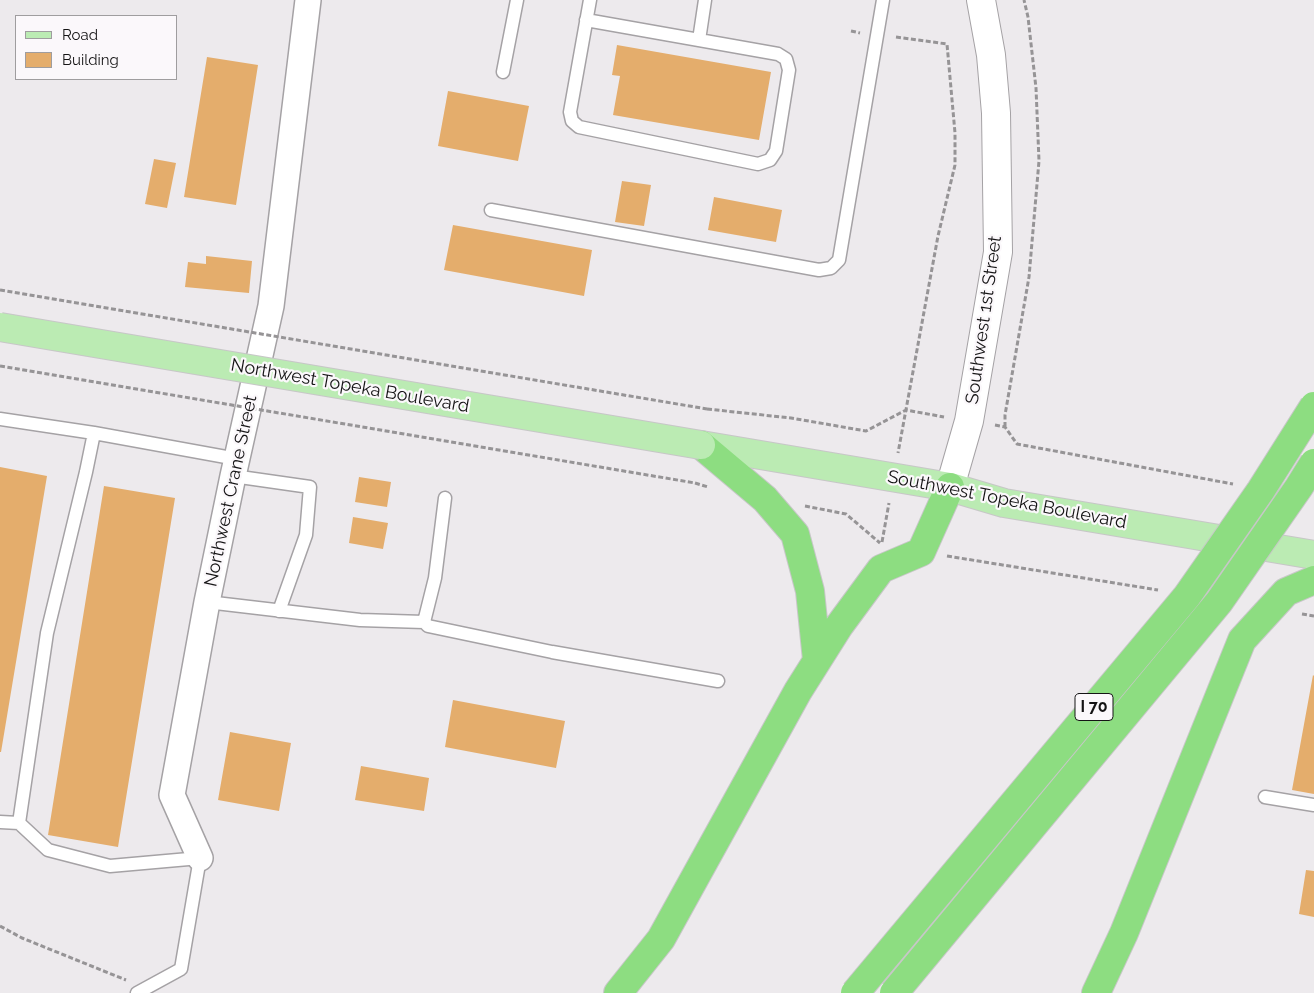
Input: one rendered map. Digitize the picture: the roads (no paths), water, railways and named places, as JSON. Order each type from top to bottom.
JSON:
[{"type":"highway","name":"I 70","points":[[855,993],[1187,596],[1261,490],[1314,406]]},
{"type":"highway","points":[[701,445],[765,498],[795,534],[810,591],[817,660]]},
{"type":"highway","name":"I 70","points":[[894,993],[1219,602],[1314,463]]},
{"type":"highway","points":[[618,993],[661,940],[798,691],[838,626],[881,569],[921,552],[950,487]]},
{"type":"highway","points":[[1096,993],[1124,933],[1242,640],[1286,592],[1314,580]]},
{"type":"main road","name":"Northwest Topeka Boulevard","points":[[0,327],[701,445]]},
{"type":"main road","name":"Southwest Topeka Boulevard","points":[[701,445],[950,487],[1004,503],[1314,555]]},
{"type":"street","name":"Northwest Crane Street","points":[[200,858],[172,794],[207,602],[271,306],[308,0]]},
{"type":"street","name":"Southwest 1st Street","points":[[950,487],[969,420],[998,252],[996,113],[991,55],[982,0]]},
{"type":"lane","points":[[503,72],[517,0]]},
{"type":"lane","points":[[586,20],[778,54],[786,59],[789,70],[776,152],[770,160],[758,164],[580,127],[572,121],[570,112],[586,20],[590,0]]},
{"type":"lane","points":[[699,40],[705,0]]},
{"type":"lane","points":[[490,210],[819,270],[831,268],[839,260],[882,0]]},
{"type":"lane","points":[[0,419],[94,433],[310,487],[306,535],[280,611]]},
{"type":"lane","points":[[19,823],[47,633],[94,433]]},
{"type":"lane","points":[[424,622],[436,578],[445,498]]},
{"type":"lane","points":[[207,602],[360,620],[424,622],[428,626],[543,650],[718,681]]},
{"type":"lane","points":[[1265,797],[1314,805]]},
{"type":"lane","points":[[0,822],[19,823],[48,850],[110,866],[200,858],[181,969],[142,990]]}]
